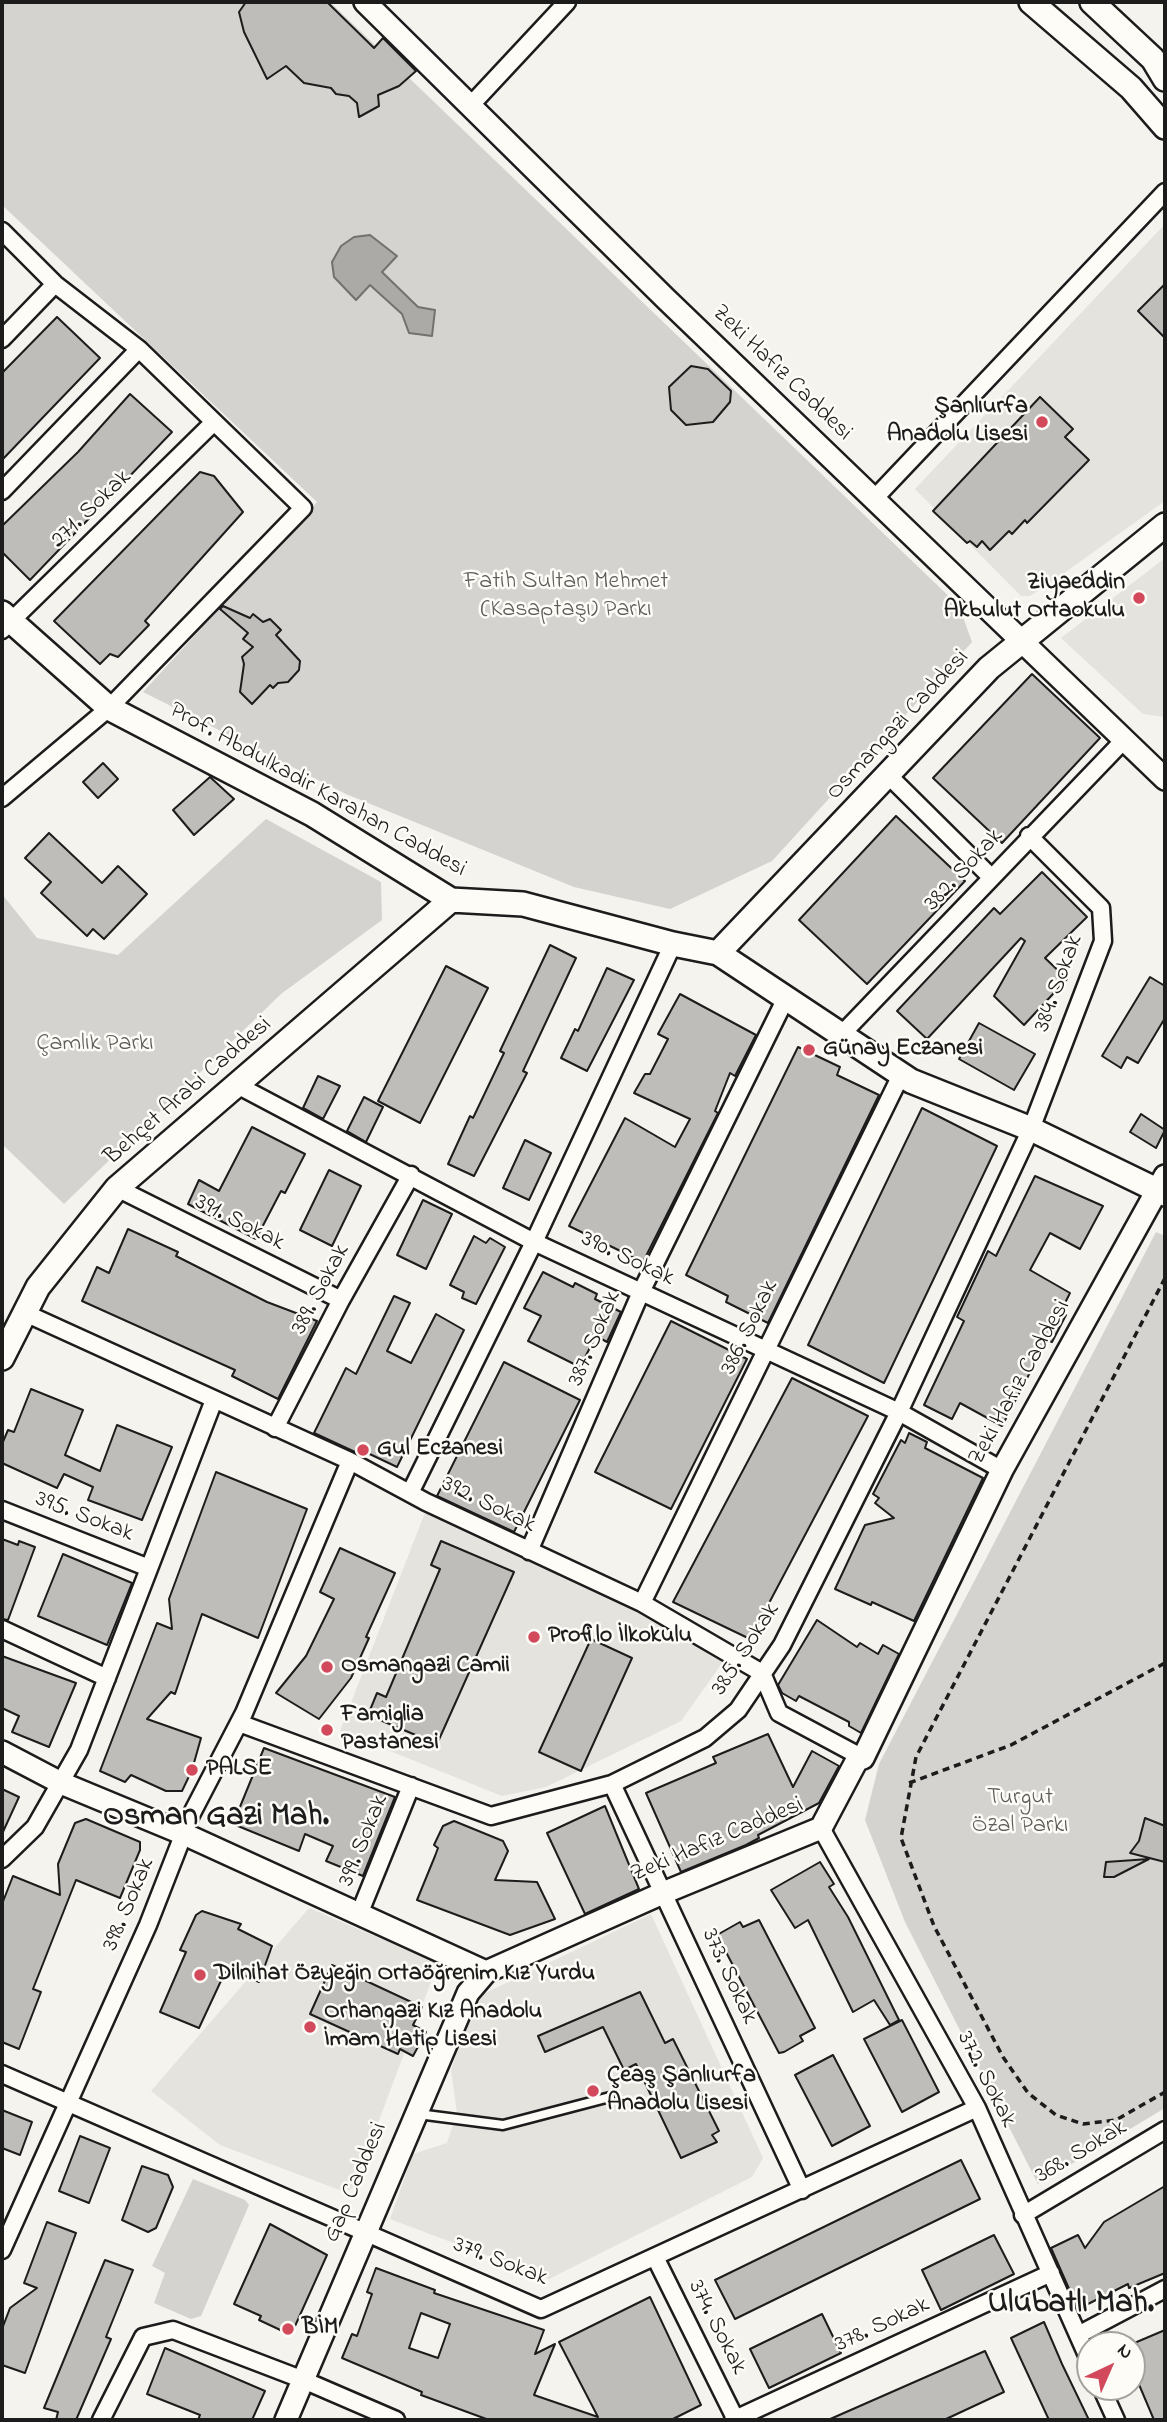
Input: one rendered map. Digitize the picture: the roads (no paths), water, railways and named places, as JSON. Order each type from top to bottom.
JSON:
[{"type":"main road","points":[[1031,2],[1131,88],[1165,127]]},
{"type":"main road","points":[[1092,2],[1159,55],[1165,79]]},
{"type":"main road","points":[[1131,88],[1159,55]]},
{"type":"main road","name":"Osmangazi Caddesi","points":[[718,953],[989,668],[1165,525]]},
{"type":"main road","name":"Prof. Abdulkadir Karahan Caddesi","points":[[5,622],[109,708],[312,814],[451,900],[523,904],[673,944],[718,953],[911,1082],[1031,1129],[1163,1187]]},
{"type":"main road","name":"Behçet Arabi Caddesi","points":[[2,1358],[38,1287],[117,1188],[451,900]]},
{"type":"street","name":"Zeki Hafız Caddesi","points":[[365,2],[873,500],[1165,779]]},
{"type":"street","points":[[470,106],[567,2]]},
{"type":"street","points":[[873,500],[1165,192]]},
{"type":"street","points":[[2,231],[55,284],[139,349],[303,508],[109,708],[2,798]]},
{"type":"street","points":[[2,339],[55,284]]},
{"type":"street","points":[[2,491],[139,349]]},
{"type":"street","name":"271. Sokak","points":[[5,622],[214,422]]},
{"type":"street","name":"382. Sokak","points":[[841,1035],[1124,740]]},
{"type":"street","points":[[888,775],[991,877]]},
{"type":"street","name":"384. Sokak","points":[[1029,836],[1101,908],[1103,941],[1031,1129]]},
{"type":"street","points":[[410,1493],[534,1242],[673,944]]},
{"type":"street","name":"387. Sokak","points":[[529,1551],[641,1292],[786,998]]},
{"type":"street","name":"386. Sokak","points":[[642,1603],[901,1074]]},
{"type":"street","name":"390. Sokak","points":[[237,1085],[534,1242],[899,1412],[1002,1470]]},
{"type":"street","name":"385. Sokak","points":[[239,1723],[491,1816],[612,1784],[705,1738],[738,1710],[782,1645],[899,1412],[1031,1129]]},
{"type":"street","name":"389. Sokak","points":[[275,1428],[341,1300],[411,1175]]},
{"type":"street","name":"Zeki Hafız Caddesi","points":[[486,1972],[663,1893],[821,1828],[857,1760],[863,1758],[1002,1470],[1163,1187]]},
{"type":"street","name":"391. Sokak","points":[[117,1188],[341,1300]]},
{"type":"street","name":"392. Sokak","points":[[25,1313],[349,1461],[529,1551],[642,1603],[762,1674]]},
{"type":"street","points":[[2,1859],[35,1827],[79,1750],[214,1400]]},
{"type":"street","name":"398. Sokak","points":[[2,2250],[148,1925],[184,1834],[239,1723],[349,1461]]},
{"type":"street","name":"395. Sokak","points":[[2,1510],[149,1568]]},
{"type":"street","points":[[2,1629],[107,1678]]},
{"type":"street","points":[[762,1674],[779,1713],[863,1758]]},
{"type":"street","points":[[2,1752],[61,1783],[360,1912],[486,1972]]},
{"type":"street","name":"373. Sokak","points":[[612,1784],[803,2190]]},
{"type":"street","name":"399. Sokak","points":[[360,1912],[411,1786]]},
{"type":"street","name":"372. Sokak","points":[[821,1828],[977,2108],[1076,2331]]},
{"type":"street","name":"Gap Caddesi","points":[[286,2420],[364,2231],[468,1993],[486,1972]]},
{"type":"street","name":"379. Sokak","points":[[2,2074],[541,2309],[977,2108]]},
{"type":"street","name":"368. Sokak","points":[[1023,2215],[1165,2130]]},
{"type":"street","name":"374. Sokak","points":[[655,2257],[735,2420]]},
{"type":"street","name":"378. Sokak","points":[[735,2420],[1051,2273]]},
{"type":"street","points":[[1086,2331],[1165,2289]]},
{"type":"street","points":[[101,2420],[143,2337],[173,2330],[301,2379],[396,2420]]},
{"type":"street","points":[[1107,2401],[1116,2420]]},
{"type":"lane","points":[[415,2113],[503,2125],[610,2097]]},
{"type":"place","name":"Şanlıurfa Anadolu Lisesi","points":[[1042,422]]},
{"type":"place","name":"Ziyaeddin Akbulut Ortaokulu","points":[[1139,598]]},
{"type":"place","name":"Günay Eczanesi","points":[[809,1050]]},
{"type":"place","name":"Gul Eczanesi","points":[[363,1450]]},
{"type":"place","name":"Profilo İlkokulu","points":[[534,1637]]},
{"type":"place","name":"Osmangazi Camii","points":[[327,1667]]},
{"type":"place","name":"Famiglia Pastanesi","points":[[327,1730]]},
{"type":"place","name":"PALSE","points":[[192,1770]]},
{"type":"place","name":"Dilnihat Özyeğin Ortaöğrenim Kız Yurdu","points":[[200,1975]]},
{"type":"place","name":"Orhangazi Kız Anadolu İmam Hatip Lisesi","points":[[310,2027]]},
{"type":"place","name":"Çeaş Şanlıurfa Anadolu Lisesi","points":[[593,2091]]},
{"type":"place","name":"BİM","points":[[288,2329]]},
{"type":"district","name":"Osman Gazi Mah.","points":[[216,1819]]},
{"type":"district","name":"Ulubatlı Mah.","points":[[1071,2306]]},
{"type":"park label","name":"Fatih Sultan Mehmet (Kasaptaşı) Parkı","points":[[566,597]]},
{"type":"park label","name":"Çamlık Parkı","points":[[95,1045]]},
{"type":"park label","name":"Turgut Özal Parkı","points":[[1020,1813]]}]
